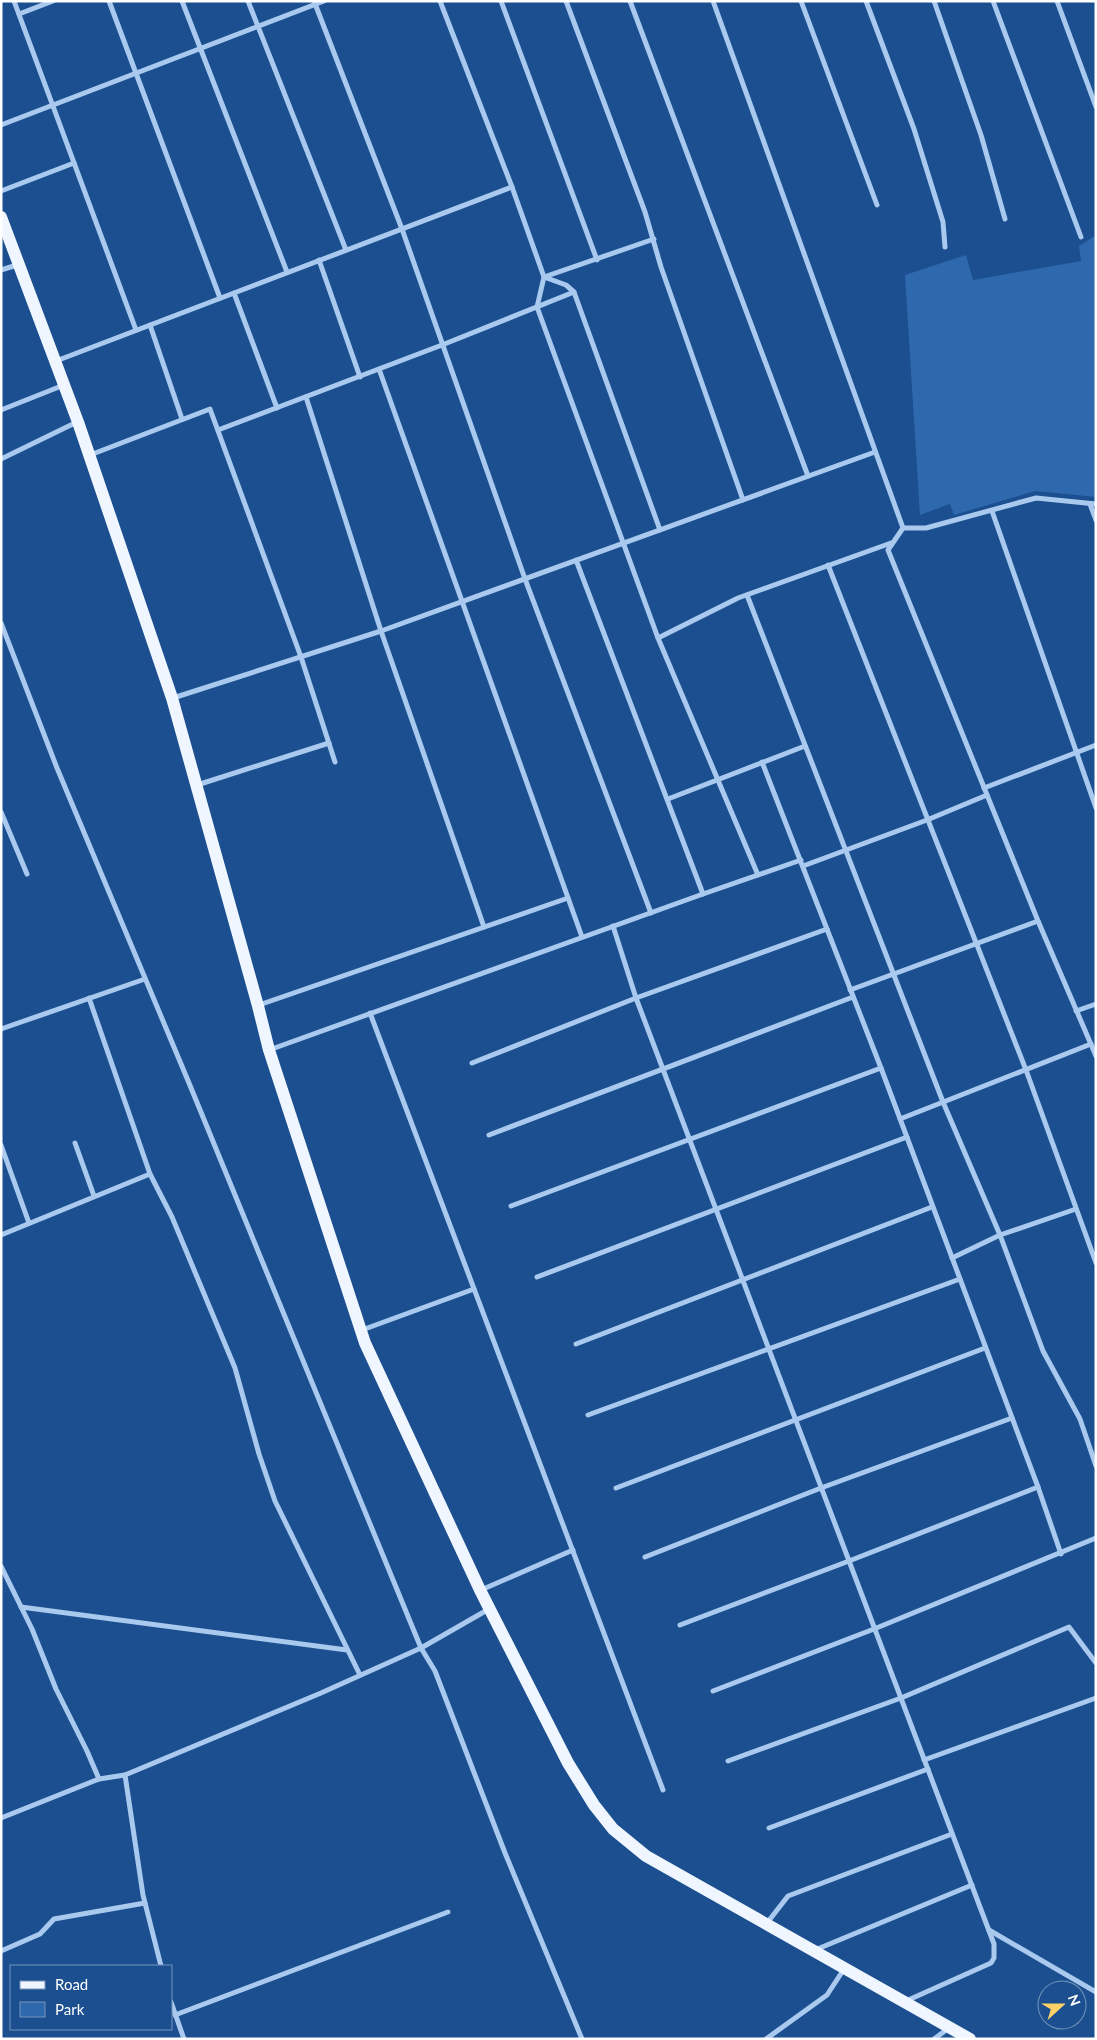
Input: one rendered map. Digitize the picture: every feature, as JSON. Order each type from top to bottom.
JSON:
[{"type":"main road","points":[[1,217],[90,455],[172,698],[269,1050],[361,1330],[480,1590],[568,1763],[594,1805],[613,1829],[646,1856],[970,2039]]},
{"type":"street","points":[[14,1],[136,330]]},
{"type":"street","points":[[19,14],[53,1]]},
{"type":"street","points":[[109,1],[220,298]]},
{"type":"street","points":[[182,1],[287,272]]},
{"type":"street","points":[[248,1],[346,250]]},
{"type":"street","points":[[1,125],[324,1]]},
{"type":"street","points":[[440,1],[512,187],[544,277],[537,307],[658,638],[758,875]]},
{"type":"street","points":[[500,1],[597,260]]},
{"type":"street","points":[[566,1],[642,203],[661,267],[744,500]]},
{"type":"street","points":[[630,1],[808,476]]},
{"type":"street","points":[[713,1],[903,528],[900,536],[892,543],[888,550],[1038,921],[1096,1056]]},
{"type":"street","points":[[801,1],[877,205]]},
{"type":"street","points":[[866,1],[914,129],[943,222],[945,247]]},
{"type":"street","points":[[934,1],[981,135],[1005,219]]},
{"type":"street","points":[[993,1],[1081,237]]},
{"type":"street","points":[[1057,1],[1096,107]]},
{"type":"street","points":[[315,3],[402,229],[525,579],[651,912]]},
{"type":"street","points":[[1,191],[74,163]]},
{"type":"street","points":[[56,361],[512,187]]},
{"type":"street","points":[[544,277],[654,239]]},
{"type":"street","points":[[319,260],[360,377]]},
{"type":"street","points":[[1,270],[19,264]]},
{"type":"street","points":[[544,277],[566,285],[574,292],[660,530]]},
{"type":"street","points":[[218,430],[360,377],[574,292]]},
{"type":"street","points":[[234,293],[277,408]]},
{"type":"street","points":[[150,325],[182,420]]},
{"type":"street","points":[[380,369],[582,937]]},
{"type":"street","points":[[1,410],[64,385]]},
{"type":"street","points":[[306,397],[381,631],[484,927]]},
{"type":"street","points":[[90,455],[210,409],[301,657],[335,762]]},
{"type":"street","points":[[1,460],[78,422]]},
{"type":"street","points":[[172,698],[381,631],[875,452]]},
{"type":"street","points":[[903,528],[926,528],[1036,498],[1093,504],[1096,520]]},
{"type":"street","points":[[992,511],[1096,808]]},
{"type":"street","points":[[658,638],[746,595],[892,543]]},
{"type":"street","points":[[576,560],[703,894]]},
{"type":"street","points":[[828,565],[1026,1070],[1096,1263]]},
{"type":"street","points":[[746,595],[943,1102],[1000,1234],[1043,1351],[1080,1419],[1096,1466]]},
{"type":"street","points":[[1,623],[57,768],[421,1648],[435,1671],[502,1845],[582,2039]]},
{"type":"street","points":[[196,785],[329,743]]},
{"type":"street","points":[[668,799],[805,746]]},
{"type":"street","points":[[984,788],[1096,746]]},
{"type":"street","points":[[762,762],[881,1068],[1038,1487],[1061,1554]]},
{"type":"street","points":[[269,1050],[651,912],[758,875],[846,850],[987,795]]},
{"type":"street","points":[[1,812],[27,874]]},
{"type":"street","points":[[258,1006],[568,898]]},
{"type":"street","points":[[850,990],[1038,921]]},
{"type":"street","points":[[613,926],[636,998],[662,1069],[994,1944],[994,1958],[991,1963],[903,2002]]},
{"type":"street","points":[[472,1063],[636,998],[827,929]]},
{"type":"street","points":[[1,1029],[145,979]]},
{"type":"street","points":[[489,1136],[853,997]]},
{"type":"street","points":[[89,998],[150,1174],[172,1217],[235,1368],[259,1454],[275,1501],[360,1675]]},
{"type":"street","points":[[1076,1011],[1096,1004]]},
{"type":"street","points":[[370,1013],[663,1790]]},
{"type":"street","points":[[900,1119],[1091,1044]]},
{"type":"street","points":[[511,1206],[881,1068]]},
{"type":"street","points":[[537,1277],[907,1137]]},
{"type":"street","points":[[75,1143],[94,1196]]},
{"type":"street","points":[[1,1144],[30,1223]]},
{"type":"street","points":[[1,1235],[150,1174]]},
{"type":"street","points":[[576,1344],[932,1207]]},
{"type":"street","points":[[952,1258],[1000,1234],[1076,1210]]},
{"type":"street","points":[[588,1415],[960,1279]]},
{"type":"street","points":[[361,1330],[474,1289]]},
{"type":"street","points":[[616,1488],[985,1348]]},
{"type":"street","points":[[645,1557],[821,1488],[1012,1418]]},
{"type":"street","points":[[680,1624],[849,1561],[1038,1487]]},
{"type":"street","points":[[712,1691],[1061,1554],[1096,1538]]},
{"type":"street","points":[[480,1590],[573,1550]]},
{"type":"street","points":[[1,1566],[32,1629],[56,1690],[99,1779]]},
{"type":"street","points":[[21,1607],[347,1650]]},
{"type":"street","points":[[1,1818],[99,1779],[125,1775],[360,1675],[421,1648],[489,1608]]},
{"type":"street","points":[[728,1761],[901,1698],[1069,1627],[1096,1663]]},
{"type":"street","points":[[924,1760],[1096,1698]]},
{"type":"street","points":[[769,1828],[928,1769]]},
{"type":"street","points":[[125,1775],[145,1903],[161,1965]]},
{"type":"street","points":[[767,1924],[788,1896],[952,1834]]},
{"type":"street","points":[[814,1950],[972,1885]]},
{"type":"street","points":[[1,1951],[40,1934],[54,1919],[145,1903]]},
{"type":"street","points":[[175,2015],[448,1912]]},
{"type":"street","points":[[989,1930],[1096,1992]]},
{"type":"street","points":[[766,2039],[827,1995],[845,1968]]},
{"type":"street","points":[[172,2005],[184,2039]]},
{"type":"street","points":[[934,2039],[949,2028]]},
{"type":"green space","points":[[1096,237],[1096,497],[1035,491],[954,515],[950,504],[920,515],[905,275],[966,255],[973,280],[1081,261],[1079,246]]}]
